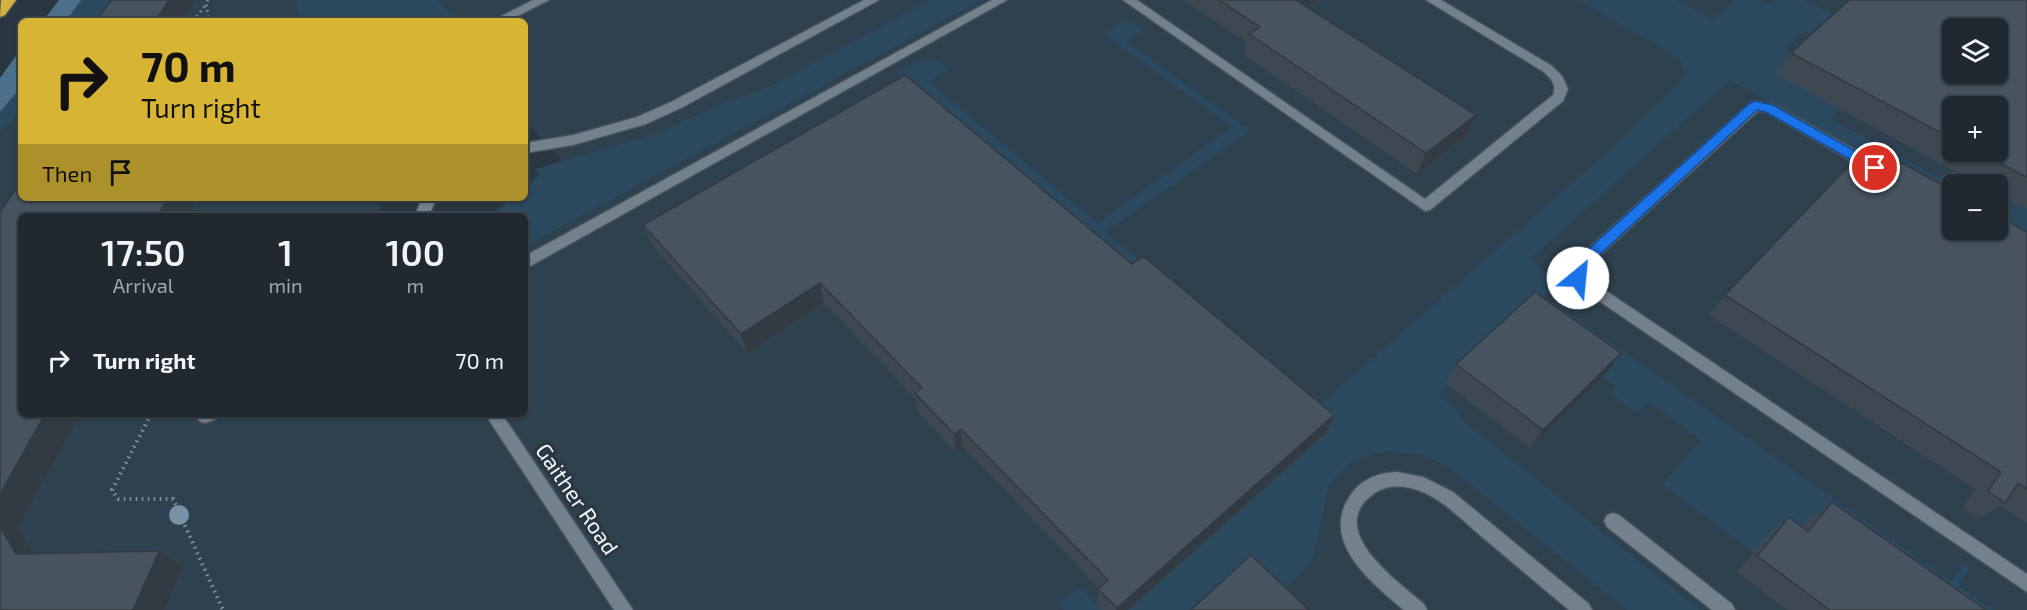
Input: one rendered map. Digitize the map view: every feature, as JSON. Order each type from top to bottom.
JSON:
[{"type":"highway","points":[[0,12],[9,0]]},
{"type":"street","points":[[504,18],[543,0]]},
{"type":"street","points":[[528,148],[573,140],[641,121],[676,105],[873,0]]},
{"type":"street","points":[[528,261],[1001,0]]},
{"type":"street","points":[[1129,0],[1425,206],[1558,98],[1562,92],[1562,84],[1548,69],[1432,0]]},
{"type":"street","points":[[1885,173],[1769,108],[1755,106],[1578,266],[1576,274],[1582,282],[2027,584]]},
{"type":"street","name":"Gaither Road","points":[[495,417],[624,610]]},
{"type":"street","points":[[1418,610],[1372,569],[1351,538],[1348,527],[1352,507],[1362,491],[1378,481],[1399,478],[1435,489],[1583,610]]},
{"type":"street","points":[[1613,521],[1726,610]]},
{"type":"path","points":[[196,18],[207,2]]},
{"type":"path","points":[[207,2],[209,18]]},
{"type":"path","points":[[149,417],[112,490],[118,499],[173,499],[223,610]]},
{"type":"shaded area","points":[[59,0],[81,0],[68,18],[45,18]]},
{"type":"shaded area","points":[[67,0],[322,0],[326,18],[54,18]]},
{"type":"shaded area","points":[[81,0],[128,0],[101,18],[68,18]]},
{"type":"shaded area","points":[[296,0],[438,0],[454,18],[299,18]]},
{"type":"shaded area","points":[[419,0],[2027,0],[2008,121],[2008,96],[1942,96],[1942,162],[2001,162],[2000,174],[1942,174],[1942,185],[1726,66],[1502,266],[1544,295],[1556,284],[1552,274],[1529,259],[1730,80],[1942,198],[1942,240],[2008,240],[2008,235],[2027,245],[2027,610],[0,610],[0,91],[18,66],[18,201],[377,201],[382,213],[18,213],[18,417],[528,417],[528,229],[592,195],[528,123],[528,18],[434,18]]},
{"type":"shaded area","points":[[930,0],[981,0],[528,244],[528,213],[494,213],[508,201],[528,201],[528,184],[539,175],[535,169],[654,135],[721,104],[765,89]]},
{"type":"shaded area","points":[[1578,0],[1677,0],[1713,19],[1735,0],[1760,0],[1770,5],[1776,0],[1804,0],[1832,14],[1809,34],[1804,31],[1785,49],[1797,55],[1840,109],[1831,119],[1939,178],[1942,174],[1942,198],[1730,80],[1530,259],[1556,279],[1556,283],[1544,296],[1951,581],[1962,565],[1969,566],[1959,586],[1993,610],[1939,610],[1787,548],[1753,552],[1662,484],[1701,440],[1648,401],[1637,413],[1610,394],[1617,387],[1602,376],[1606,371],[1446,382],[1449,385],[1439,395],[1455,408],[1464,422],[1700,610],[1627,610],[1449,467],[1424,456],[1391,451],[1372,454],[1350,463],[1329,485],[1312,562],[1274,599],[1202,610],[1128,610],[919,90],[897,72],[924,60],[937,60],[943,64],[948,70],[929,82],[1097,223],[1232,127],[1105,35],[1118,23],[1127,21],[1137,25],[1142,30],[1127,42],[1250,131],[1105,232],[1316,408],[1609,151],[1684,77],[1684,68],[1678,58]]},
{"type":"shaded area","points":[[18,53],[18,91],[0,112],[0,78]]},
{"type":"shaded area","points":[[18,91],[18,114],[0,131],[0,112]]},
{"type":"shaded area","points":[[2008,200],[2027,210],[2027,245],[2008,234]]},
{"type":"shaded area","points":[[1079,588],[1101,610],[1064,610],[1058,604]]},
{"type":"building","points":[[112,0],[169,0],[157,18],[98,18]]},
{"type":"building","points":[[1219,0],[1296,0],[1476,115],[1426,153],[1249,34],[1260,27]]},
{"type":"building","points":[[1849,0],[2027,0],[2027,177],[1998,162],[2008,162],[2008,96],[1942,96],[1942,133],[1791,53]]},
{"type":"building","points":[[905,75],[1132,264],[1143,256],[1334,415],[1117,608],[1098,589],[1108,580],[961,429],[954,434],[915,393],[922,388],[820,283],[741,334],[643,225]]},
{"type":"building","points":[[1869,145],[1942,185],[1942,240],[2008,240],[2008,222],[2027,232],[2027,489],[2018,483],[2005,503],[1988,491],[2001,472],[1725,295]]},
{"type":"building","points":[[18,186],[18,201],[166,201],[159,213],[18,213],[18,417],[43,417],[0,494],[0,212]]},
{"type":"building","points":[[1535,292],[1621,353],[1543,430],[1456,364]]},
{"type":"building","points":[[1832,502],[1986,610],[1830,610],[1757,556],[1789,517],[1808,532]]},
{"type":"building","points":[[0,527],[16,554],[159,551],[133,610],[0,610]]},
{"type":"building","points":[[1251,555],[1309,610],[1191,610]]},
{"type":"route","points":[[1578,278],[1576,274],[1578,266],[1752,107],[1758,105],[1769,108],[1875,168]]}]
